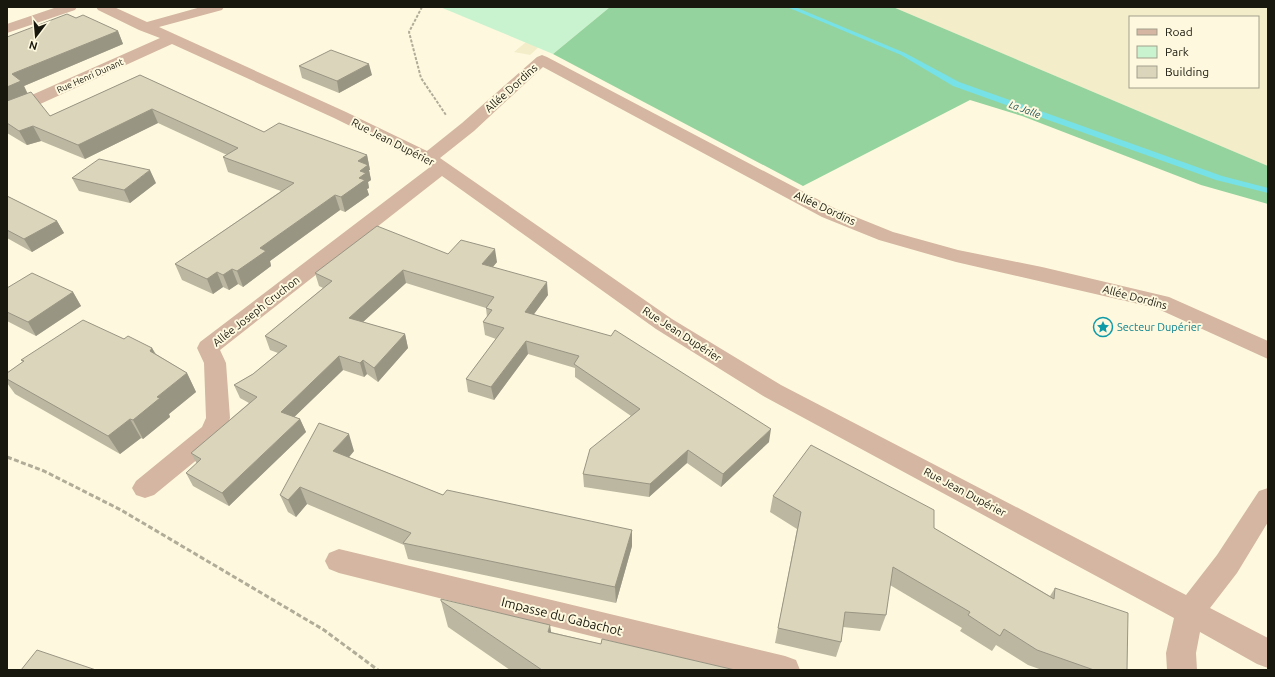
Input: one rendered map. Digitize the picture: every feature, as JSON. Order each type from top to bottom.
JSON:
[{"type":"street","points":[[7,29],[70,7]]},
{"type":"street","name":"Rue Jean Dupérier","points":[[103,7],[144,27],[173,38],[436,163],[664,324],[772,391],[1190,611],[1268,654]]},
{"type":"street","points":[[144,27],[217,7]]},
{"type":"street","name":"Rue Henri Dunant","points":[[7,112],[173,38]]},
{"type":"street","name":"Allée Dordins","points":[[436,163],[468,127],[542,60],[830,213],[886,236],[956,256],[1162,302],[1248,340],[1268,351]]},
{"type":"street","name":"Allée Joseph Cruchon","points":[[144,488],[212,432],[218,418],[215,363],[208,348],[436,163]]},
{"type":"street","points":[[1182,670],[1181,653],[1190,611],[1227,564],[1268,500]]},
{"type":"street","name":"Impasse du Gabachot","points":[[339,561],[785,670]]},
{"type":"path","points":[[422,7],[409,32],[422,78],[445,114],[468,127]]},
{"type":"path","points":[[7,456],[44,471],[121,510],[324,630],[378,670]]},
{"type":"shaded area","points":[[893,7],[1268,7],[1268,166]]},
{"type":"shaded area","points":[[526,42],[541,45],[530,55],[514,52]]},
{"type":"green space","points":[[440,7],[610,7],[553,54]]},
{"type":"green space","points":[[610,7],[893,7],[1268,166],[1268,204],[1201,185],[1022,116],[970,100],[803,186],[553,54]]},
{"type":"building","points":[[67,14],[76,18],[83,15],[118,31],[12,74],[21,81],[7,87],[7,37]]},
{"type":"building","points":[[331,50],[369,64],[337,81],[299,66]]},
{"type":"building","points":[[140,75],[264,132],[279,123],[367,155],[358,161],[368,165],[360,171],[366,173],[359,178],[365,180],[341,197],[335,195],[260,248],[266,251],[237,271],[232,269],[223,275],[217,272],[207,279],[175,264],[294,183],[223,157],[238,148],[152,109],[78,145],[33,126],[19,131],[7,123],[7,101],[31,92],[50,116]]},
{"type":"building","points":[[99,159],[150,170],[124,190],[72,178]]},
{"type":"building","points":[[7,196],[57,221],[24,239],[7,230]]},
{"type":"building","points":[[377,226],[448,254],[461,240],[495,249],[482,264],[547,282],[525,312],[611,336],[615,330],[771,429],[723,474],[688,450],[650,484],[583,474],[590,449],[640,409],[574,364],[579,356],[526,341],[491,387],[466,379],[504,328],[483,322],[492,310],[486,308],[494,297],[403,270],[349,318],[405,334],[374,368],[363,360],[360,363],[339,356],[281,412],[300,419],[222,493],[186,473],[201,459],[191,453],[257,397],[234,385],[253,374],[287,346],[265,336],[332,281],[315,273]]},
{"type":"building","points":[[32,273],[73,292],[28,322],[7,312],[7,288]]},
{"type":"building","points":[[83,320],[124,339],[128,336],[152,348],[150,351],[187,373],[157,397],[160,398],[133,420],[130,419],[108,436],[7,379],[7,373],[24,361],[21,360]]},
{"type":"building","points":[[319,423],[349,434],[333,451],[443,495],[447,490],[632,530],[615,587],[403,543],[411,533],[300,487],[288,500],[280,495]]},
{"type":"building","points":[[811,445],[934,510],[934,528],[1054,599],[1055,588],[1128,613],[1127,670],[1094,670],[1037,650],[1004,629],[1000,636],[968,615],[970,612],[893,567],[886,615],[845,612],[841,642],[778,628],[801,512],[773,496]]},
{"type":"building","points":[[441,599],[550,625],[548,632],[601,644],[602,639],[735,670],[542,670],[441,601]]},
{"type":"building","points":[[37,650],[96,670],[21,670]]},
{"type":"waterway","name":"La Jalle","points":[[790,7],[903,54],[956,84],[1219,178],[1268,191]]},
{"type":"place","name":"Secteur Dupérier","points":[[1103,327]]}]
